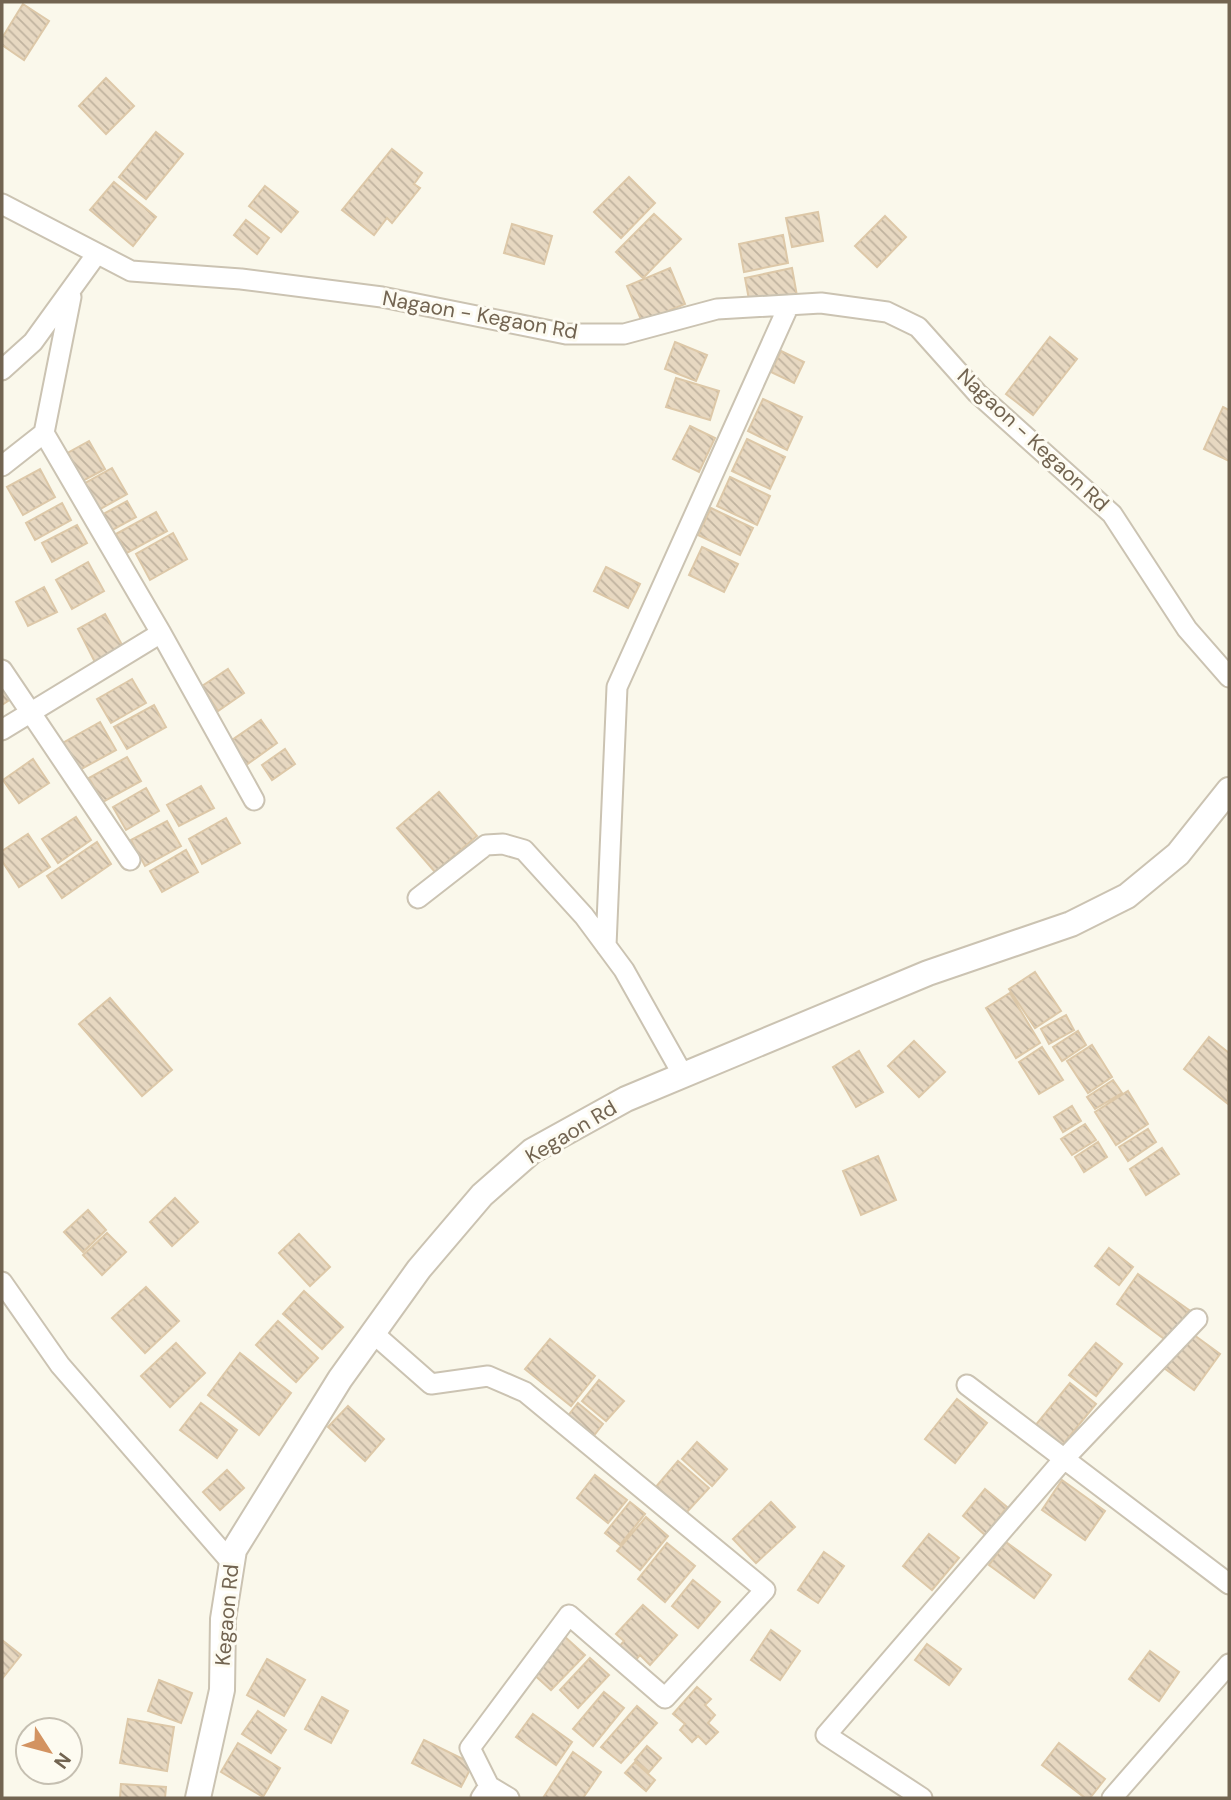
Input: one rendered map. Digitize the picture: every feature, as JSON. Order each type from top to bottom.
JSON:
[{"type":"street","name":"Nagaon - Kegaon Rd","points":[[2,204],[96,256],[131,271],[241,279],[382,298],[566,334],[624,334],[718,309],[821,303],[887,312],[918,327],[977,393],[1112,514],[1187,629],[1229,677]]},
{"type":"street","points":[[2,370],[33,342],[96,256]]},
{"type":"street","points":[[2,466],[44,433],[72,290]]},
{"type":"street","points":[[606,946],[617,687],[789,305]]},
{"type":"street","points":[[44,433],[161,633],[254,800]]},
{"type":"street","points":[[2,730],[161,633]]},
{"type":"street","points":[[2,670],[130,860]]},
{"type":"street","name":"Kegaon Rd","points":[[198,1798],[222,1690],[223,1619],[234,1549],[271,1486],[373,1333],[419,1269],[482,1195],[532,1151],[626,1099],[928,973],[1071,924],[1127,896],[1178,854],[1229,790]]},
{"type":"street","points":[[418,898],[486,845],[503,844],[524,850],[624,970],[683,1075]]},
{"type":"street","points":[[2,1282],[60,1365],[231,1562]]},
{"type":"street","points":[[922,1798],[898,1792],[827,1735],[1063,1460],[1197,1319]]},
{"type":"street","points":[[373,1333],[431,1384],[488,1376],[525,1392],[765,1590],[665,1698],[569,1615],[470,1748],[485,1792],[509,1798]]},
{"type":"street","points":[[967,1385],[1229,1584]]},
{"type":"street","points":[[1112,1798],[1229,1664]]},
{"type":"building","points":[[23,4],[49,21],[24,60],[2,45],[2,38]]},
{"type":"building","points":[[106,78],[134,106],[106,134],[79,106]]},
{"type":"building","points":[[156,132],[183,154],[146,199],[119,177]]},
{"type":"building","points":[[392,149],[422,173],[414,184],[420,188],[392,223],[387,218],[374,235],[342,210]]},
{"type":"building","points":[[629,177],[655,203],[621,238],[594,212]]},
{"type":"building","points":[[114,182],[156,217],[133,246],[90,210]]},
{"type":"building","points":[[265,186],[298,212],[281,232],[249,206]]},
{"type":"building","points":[[818,212],[823,241],[792,247],[786,218]]},
{"type":"building","points":[[654,214],[681,239],[643,278],[616,252]]},
{"type":"building","points":[[885,216],[906,237],[877,267],[855,246]]},
{"type":"building","points":[[246,220],[269,238],[257,254],[234,235]]},
{"type":"building","points":[[512,224],[552,236],[544,264],[504,253]]},
{"type":"building","points":[[783,235],[788,263],[744,272],[739,244]]},
{"type":"building","points":[[670,268],[685,304],[642,322],[627,286]]},
{"type":"building","points":[[792,268],[797,296],[750,305],[745,278]]},
{"type":"building","points":[[1050,337],[1077,359],[1033,415],[1006,394]]},
{"type":"building","points":[[675,342],[707,355],[696,381],[665,369]]},
{"type":"building","points":[[781,351],[804,362],[794,383],[771,372]]},
{"type":"building","points":[[676,378],[719,391],[710,420],[666,407]]},
{"type":"building","points":[[763,399],[802,417],[787,450],[748,431]]},
{"type":"building","points":[[1223,407],[1229,410],[1229,461],[1204,449]]},
{"type":"building","points":[[690,426],[715,438],[699,472],[673,459]]},
{"type":"building","points":[[747,439],[785,457],[770,489],[732,471]]},
{"type":"building","points":[[89,441],[105,469],[79,483],[64,455]]},
{"type":"building","points":[[112,468],[127,494],[95,512],[80,486]]},
{"type":"building","points":[[40,469],[55,497],[23,515],[7,487]]},
{"type":"building","points":[[730,477],[770,496],[757,525],[717,506]]},
{"type":"building","points":[[127,501],[136,517],[107,533],[98,517]]},
{"type":"building","points":[[62,503],[71,520],[35,540],[26,523]]},
{"type":"building","points":[[711,508],[753,528],[740,555],[698,535]]},
{"type":"building","points":[[156,512],[167,531],[127,553],[116,534]]},
{"type":"building","points":[[77,525],[87,543],[52,562],[42,543]]},
{"type":"building","points":[[173,533],[187,559],[150,580],[136,554]]},
{"type":"building","points":[[702,547],[738,564],[724,592],[689,575]]},
{"type":"building","points":[[88,562],[104,591],[72,609],[56,580]]},
{"type":"building","points":[[606,567],[640,584],[628,608],[594,591]]},
{"type":"building","points":[[44,587],[57,612],[28,626],[16,602]]},
{"type":"building","points":[[105,614],[126,652],[98,668],[78,629]]},
{"type":"building","points":[[228,669],[244,693],[218,711],[202,686]]},
{"type":"building","points":[[132,679],[146,703],[111,723],[97,699]]},
{"type":"building","points":[[2,680],[14,697],[2,705]]},
{"type":"building","points":[[154,705],[166,727],[127,749],[114,727]]},
{"type":"building","points":[[261,720],[277,743],[242,768],[226,744]]},
{"type":"building","points":[[100,722],[116,750],[76,772],[61,744]]},
{"type":"building","points":[[285,749],[295,764],[272,780],[262,765]]},
{"type":"building","points":[[127,757],[141,781],[103,802],[89,778]]},
{"type":"building","points":[[33,759],[49,783],[19,803],[3,780]]},
{"type":"building","points":[[201,786],[214,808],[179,826],[167,805]]},
{"type":"building","points":[[146,788],[159,811],[126,830],[113,807]]},
{"type":"building","points":[[439,792],[477,836],[435,872],[397,828]]},
{"type":"building","points":[[76,817],[91,840],[58,863],[42,839]]},
{"type":"building","points":[[226,818],[240,843],[202,864],[189,839]]},
{"type":"building","points":[[167,821],[181,846],[145,866],[131,840]]},
{"type":"building","points":[[28,834],[50,867],[19,887],[2,861],[2,851]]},
{"type":"building","points":[[97,842],[111,864],[62,898],[47,876]]},
{"type":"building","points":[[186,850],[198,872],[162,892],[150,871]]},
{"type":"building","points":[[1035,972],[1061,1011],[1035,1028],[1009,989]]},
{"type":"building","points":[[1010,993],[1040,1043],[1016,1058],[986,1008]]},
{"type":"building","points":[[110,998],[172,1070],[142,1096],[79,1024]]},
{"type":"building","points":[[1066,1015],[1074,1030],[1049,1044],[1041,1029]]},
{"type":"building","points":[[1078,1031],[1086,1045],[1062,1061],[1053,1047]]},
{"type":"building","points":[[1209,1037],[1229,1053],[1228,1104],[1184,1069]]},
{"type":"building","points":[[914,1041],[945,1072],[919,1097],[888,1066]]},
{"type":"building","points":[[1092,1045],[1112,1077],[1088,1093],[1067,1061]]},
{"type":"building","points":[[1042,1047],[1063,1080],[1039,1094],[1019,1062]]},
{"type":"building","points":[[859,1051],[883,1092],[856,1107],[833,1067]]},
{"type":"building","points":[[1113,1080],[1122,1093],[1095,1109],[1087,1097]]},
{"type":"building","points":[[1128,1091],[1148,1124],[1116,1145],[1095,1112]]},
{"type":"building","points":[[1072,1106],[1081,1121],[1063,1132],[1054,1117]]},
{"type":"building","points":[[1085,1124],[1096,1140],[1072,1155],[1061,1139]]},
{"type":"building","points":[[1148,1129],[1156,1142],[1128,1161],[1119,1147]]},
{"type":"building","points":[[1098,1142],[1107,1157],[1084,1172],[1075,1157]]},
{"type":"building","points":[[1162,1148],[1179,1174],[1146,1195],[1130,1169]]},
{"type":"building","points":[[878,1156],[896,1200],[861,1215],[843,1171]]},
{"type":"building","points":[[175,1198],[198,1222],[172,1246],[150,1222]]},
{"type":"building","points":[[88,1210],[106,1230],[83,1252],[64,1232]]},
{"type":"building","points":[[107,1233],[126,1252],[102,1275],[83,1255]]},
{"type":"building","points":[[299,1234],[330,1267],[310,1286],[279,1253]]},
{"type":"building","points":[[1109,1248],[1133,1267],[1119,1285],[1095,1266]]},
{"type":"building","points":[[1138,1274],[1189,1310],[1167,1341],[1117,1304]]},
{"type":"building","points":[[146,1287],[179,1321],[145,1353],[112,1318]]},
{"type":"building","points":[[304,1291],[343,1327],[322,1349],[283,1314]]},
{"type":"building","points":[[278,1321],[318,1358],[296,1382],[256,1345]]},
{"type":"building","points":[[1190,1332],[1220,1354],[1194,1390],[1164,1368]]},
{"type":"building","points":[[550,1339],[595,1376],[571,1406],[525,1369]]},
{"type":"building","points":[[176,1343],[205,1373],[170,1407],[141,1376]]},
{"type":"building","points":[[1096,1343],[1122,1364],[1096,1396],[1069,1375]]},
{"type":"building","points":[[240,1353],[291,1393],[259,1435],[208,1395]]},
{"type":"building","points":[[599,1380],[624,1401],[606,1421],[582,1401]]},
{"type":"building","points":[[1070,1383],[1096,1404],[1060,1448],[1034,1427]]},
{"type":"building","points":[[957,1399],[987,1423],[955,1463],[925,1439]]},
{"type":"building","points":[[201,1403],[237,1430],[217,1458],[180,1430]]},
{"type":"building","points":[[578,1403],[603,1424],[592,1438],[567,1417]]},
{"type":"building","points":[[348,1406],[384,1439],[365,1461],[328,1427]]},
{"type":"building","points":[[697,1442],[727,1469],[712,1486],[682,1459]]},
{"type":"building","points":[[678,1461],[709,1488],[685,1514],[655,1488]]},
{"type":"building","points":[[227,1470],[244,1488],[220,1510],[203,1492]]},
{"type":"building","points":[[595,1475],[627,1500],[608,1523],[577,1498]]},
{"type":"building","points":[[1062,1480],[1105,1511],[1085,1540],[1042,1510]]},
{"type":"building","points":[[985,1489],[1007,1507],[985,1535],[963,1516]]},
{"type":"building","points":[[630,1502],[645,1514],[620,1545],[605,1533]]},
{"type":"building","points":[[771,1502],[795,1527],[756,1563],[733,1539]]},
{"type":"building","points":[[646,1517],[668,1536],[640,1570],[617,1551]]},
{"type":"building","points":[[929,1534],[959,1558],[932,1590],[903,1566]]},
{"type":"building","points":[[1006,1542],[1051,1575],[1034,1598],[989,1565]]},
{"type":"building","points":[[667,1543],[695,1566],[665,1602],[638,1579]]},
{"type":"building","points":[[824,1552],[844,1566],[818,1603],[798,1590]]},
{"type":"building","points":[[693,1580],[720,1602],[698,1628],[672,1606]]},
{"type":"building","points":[[643,1605],[677,1635],[650,1665],[640,1655],[634,1662],[618,1648],[624,1641],[616,1634]]},
{"type":"building","points":[[771,1630],[800,1651],[780,1680],[751,1660]]},
{"type":"building","points":[[564,1636],[585,1655],[551,1690],[531,1672]]},
{"type":"building","points":[[2,1640],[21,1655],[2,1679]]},
{"type":"building","points":[[927,1644],[961,1669],[949,1685],[915,1660]]},
{"type":"building","points":[[1150,1651],[1179,1672],[1159,1701],[1129,1679]]},
{"type":"building","points":[[590,1658],[609,1675],[578,1708],[560,1690]]},
{"type":"building","points":[[267,1659],[305,1680],[284,1716],[247,1695]]},
{"type":"building","points":[[159,1680],[192,1693],[181,1723],[148,1711]]},
{"type":"building","points":[[697,1687],[711,1699],[705,1705],[715,1715],[708,1723],[718,1732],[706,1744],[698,1736],[692,1742],[680,1730],[685,1724],[673,1714]]},
{"type":"building","points":[[604,1692],[624,1708],[593,1746],[573,1729]]},
{"type":"building","points":[[322,1697],[348,1711],[331,1743],[305,1729]]},
{"type":"building","points":[[637,1706],[657,1723],[621,1763],[601,1747]]},
{"type":"building","points":[[258,1711],[286,1730],[271,1753],[242,1734]]},
{"type":"building","points":[[533,1714],[572,1742],[556,1765],[516,1737]]},
{"type":"building","points":[[128,1719],[174,1727],[167,1771],[120,1763]]},
{"type":"building","points":[[424,1740],[473,1764],[461,1787],[412,1763]]},
{"type":"building","points":[[238,1743],[280,1768],[263,1797],[221,1772]]},
{"type":"building","points":[[1059,1743],[1105,1779],[1090,1798],[1085,1798],[1042,1765]]},
{"type":"building","points":[[647,1746],[661,1758],[649,1772],[635,1760]]},
{"type":"building","points":[[573,1752],[601,1772],[583,1798],[543,1798]]},
{"type":"building","points":[[635,1762],[655,1780],[646,1791],[625,1773]]},
{"type":"building","points":[[121,1784],[166,1787],[165,1798],[120,1798]]}]
